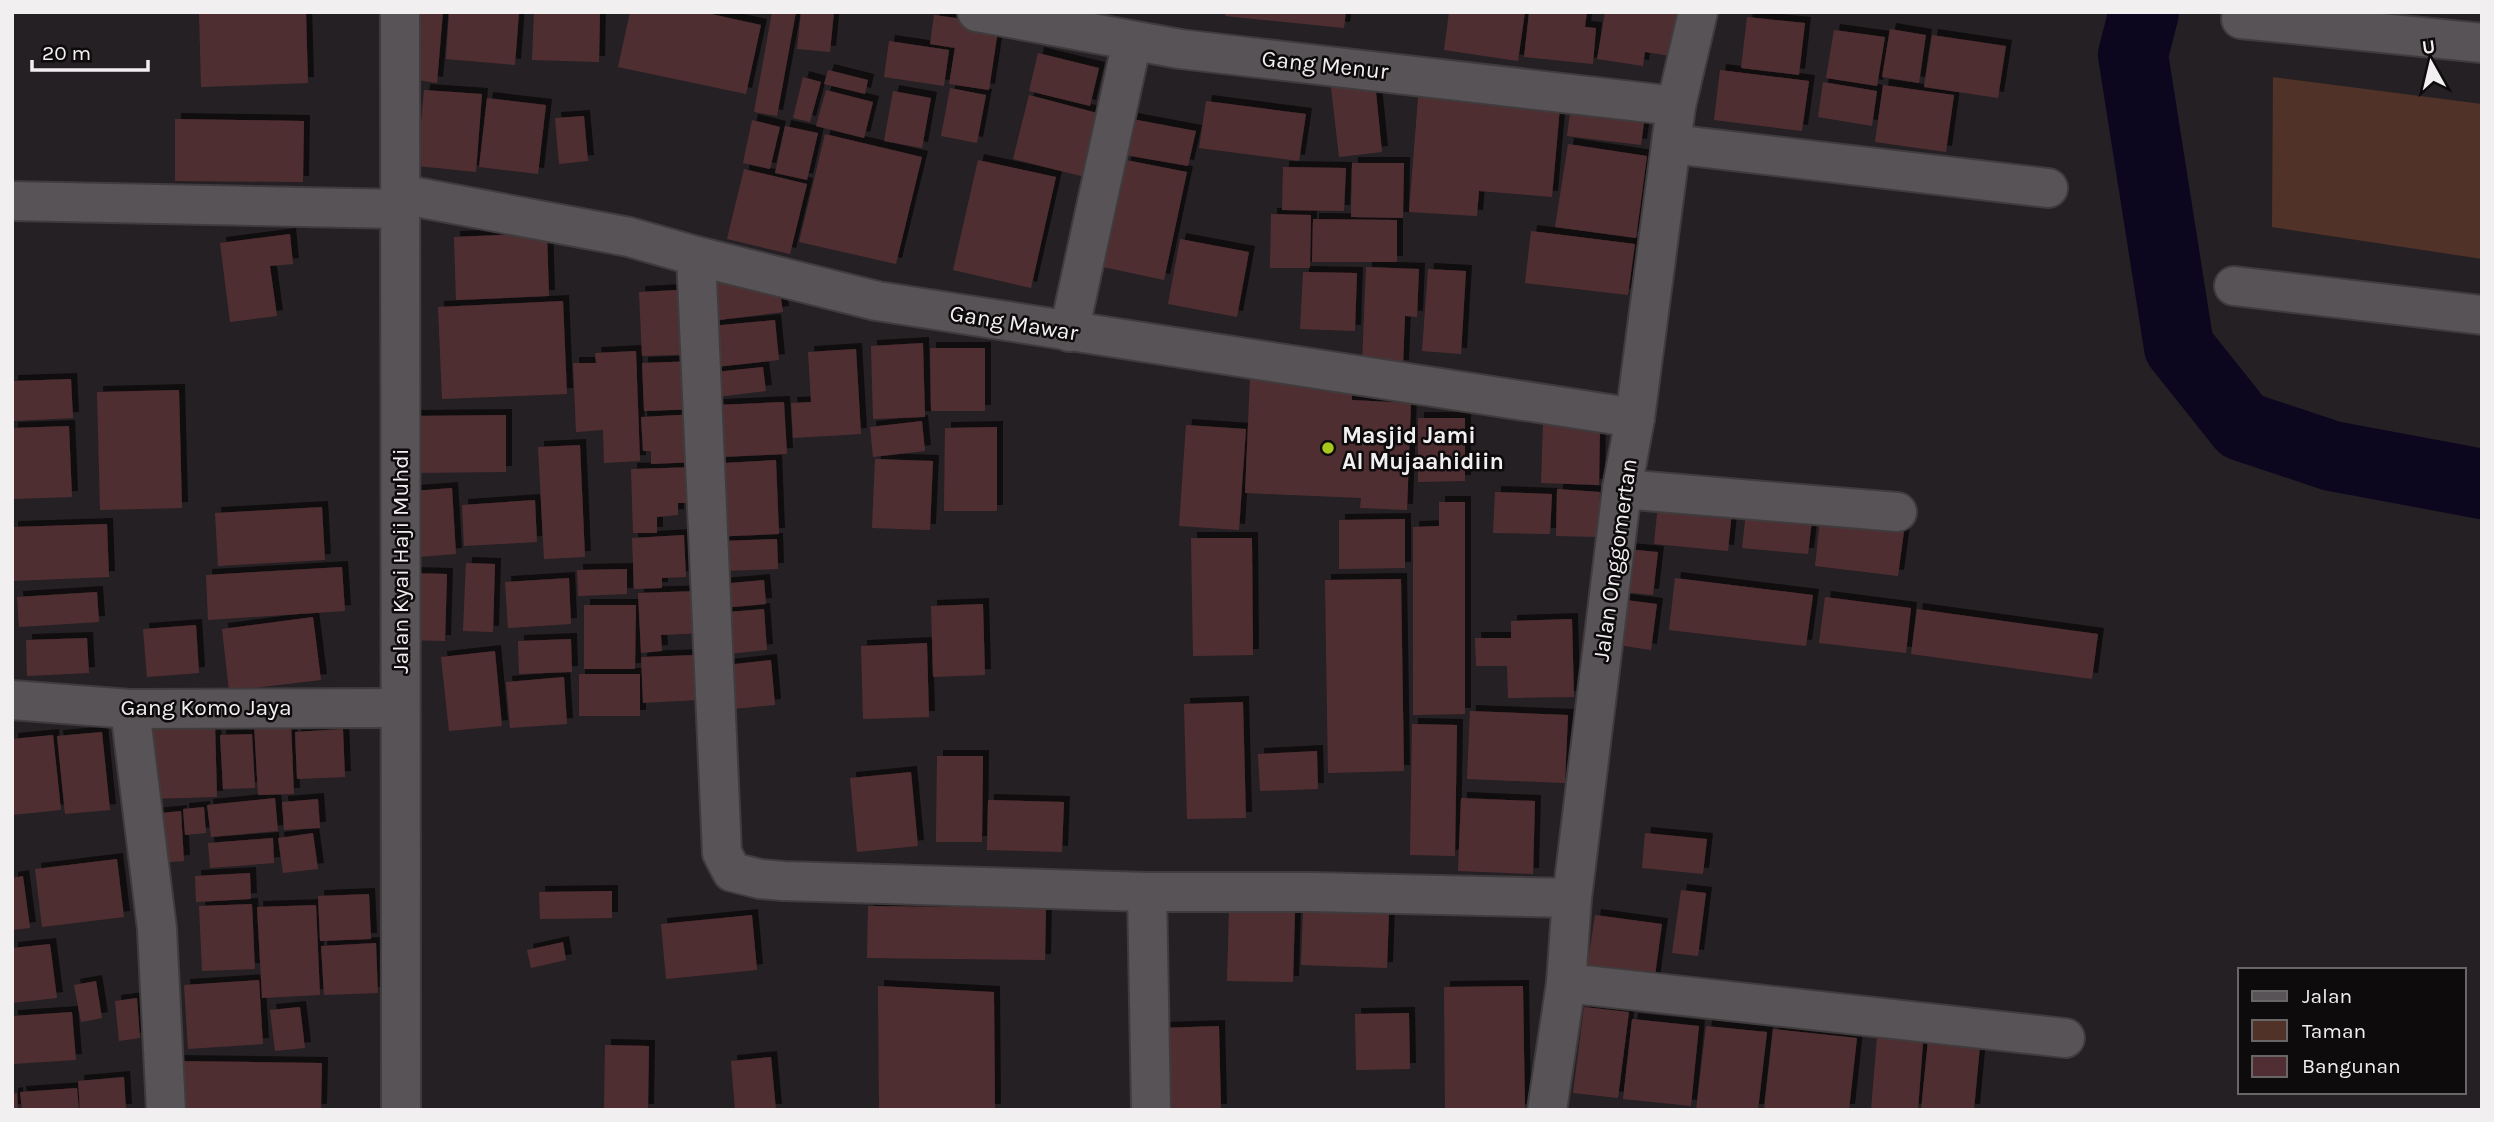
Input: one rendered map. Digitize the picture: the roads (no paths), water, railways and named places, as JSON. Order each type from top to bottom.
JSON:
[{"type":"street","name":"Jalan Kyai Haji Muhdi","points":[[400,12],[401,1110]]},
{"type":"street","name":"Jalan Onggomertan","points":[[1547,1110],[1566,983],[1572,898],[1622,489],[1635,418],[1676,106],[1698,12]]},
{"type":"street","name":"Gang Menur","points":[[981,13],[1180,49],[1676,106]]},
{"type":"street","points":[[2241,19],[2482,43]]},
{"type":"street","points":[[1069,332],[1132,41]]},
{"type":"street","points":[[1672,144],[2048,188]]},
{"type":"street","name":"Gang Mawar","points":[[12,201],[400,201],[629,237],[877,301],[1635,418]]},
{"type":"street","points":[[696,256],[722,853],[732,872],[760,880],[784,881],[1147,892],[1312,892],[1572,898]]},
{"type":"street","points":[[2234,286],[2482,315]]},
{"type":"street","points":[[1622,489],[1897,512]]},
{"type":"street","name":"Gang Komo Jaya","points":[[12,700],[130,709],[400,708]]},
{"type":"street","points":[[130,709],[157,929],[166,1110]]},
{"type":"street","points":[[1147,892],[1151,1110]]},
{"type":"street","points":[[1566,983],[2065,1038]]},
{"type":"waterway","points":[[2144,12],[2133,55],[2179,347],[2242,426],[2332,456],[2482,484]]},
{"type":"place","name":"Masjid Jami Al Mujaahidiin","points":[[1328,448]]}]
